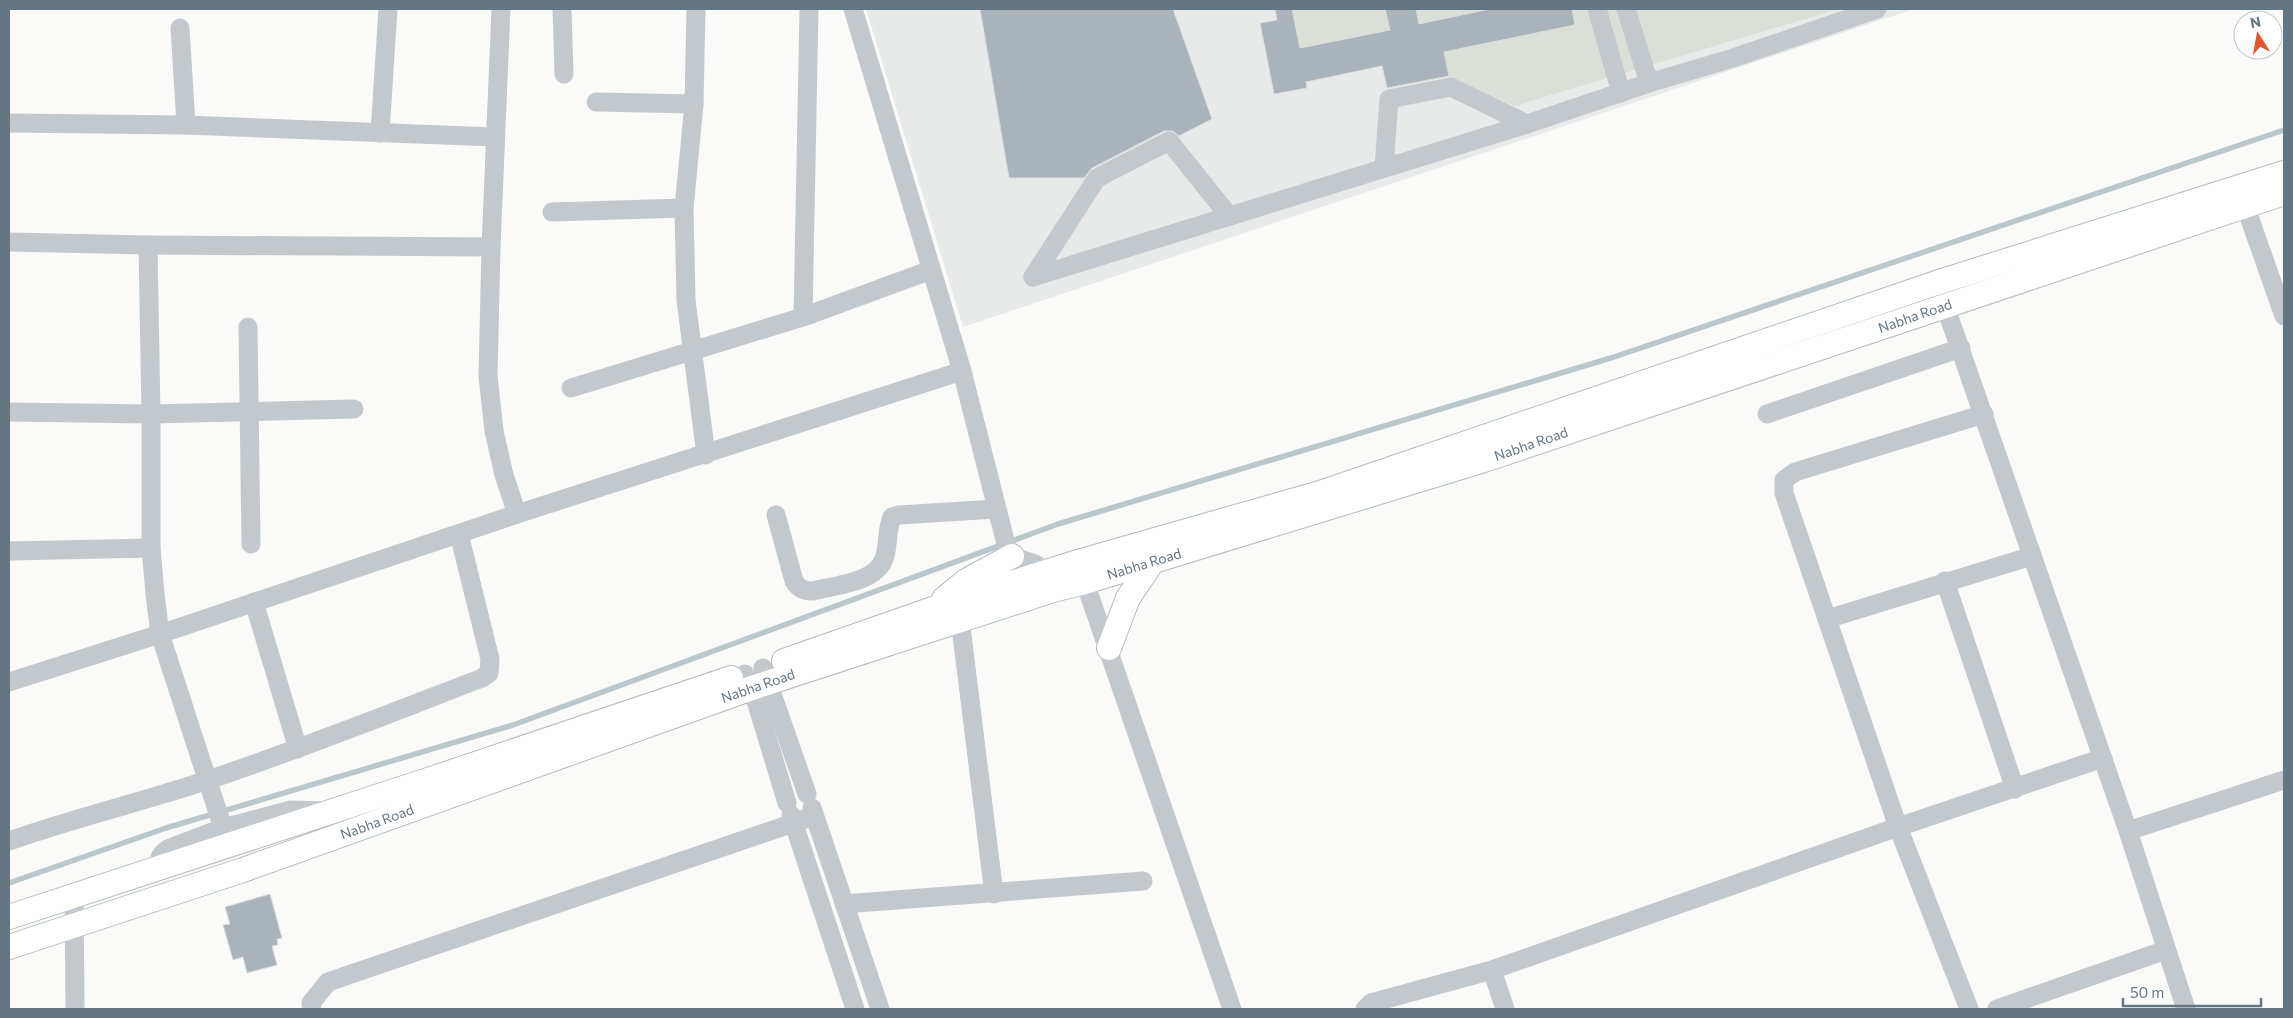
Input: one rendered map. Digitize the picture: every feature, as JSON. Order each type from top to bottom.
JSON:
[{"type":"main road","name":"Nabha Road","points":[[9,947],[243,870],[758,678],[936,608],[1082,572],[1320,493],[1435,465],[1946,305],[2242,197],[2284,173]]},
{"type":"main road","name":"Nabha Road","points":[[1082,572],[1153,561],[1435,465],[1936,283],[2242,197],[2284,194]]},
{"type":"main road","points":[[936,608],[947,595],[1008,547]]},
{"type":"main road","points":[[1109,648],[1128,598],[1153,561]]},
{"type":"main road","name":"Nabha Road","points":[[9,917],[330,812],[758,678],[960,619],[1049,581]]},
{"type":"street","points":[[380,133],[388,9]]},
{"type":"street","points":[[500,9],[488,376],[494,431],[504,475],[517,514]]},
{"type":"street","points":[[562,9],[564,74]]},
{"type":"street","points":[[696,9],[694,104],[684,208],[686,300],[691,351],[706,455]]},
{"type":"street","points":[[804,317],[809,9]]},
{"type":"street","points":[[853,9],[962,371],[996,509],[1008,547],[1022,561],[1034,562],[1043,568],[1049,581]]},
{"type":"street","points":[[1597,9],[1621,93]]},
{"type":"street","points":[[1626,9],[1649,83]]},
{"type":"street","points":[[1229,216],[1169,141],[1097,178],[1033,277],[1527,124],[1649,83],[1733,58],[1835,15],[1877,9]]},
{"type":"street","points":[[180,28],[186,125]]},
{"type":"street","points":[[1384,168],[1389,99],[1451,87],[1527,124]]},
{"type":"street","points":[[596,102],[694,104]]},
{"type":"street","points":[[9,123],[186,125],[495,137]]},
{"type":"street","points":[[2242,197],[2284,316]]},
{"type":"street","points":[[552,212],[684,208]]},
{"type":"street","points":[[9,242],[148,245],[491,247]]},
{"type":"street","points":[[148,245],[152,414],[151,548],[160,634],[220,818]]},
{"type":"street","points":[[571,388],[804,317],[931,270]]},
{"type":"street","points":[[1936,283],[1946,305],[2103,758],[2186,1009]]},
{"type":"street","points":[[248,327],[251,544]]},
{"type":"street","points":[[1767,414],[1961,348]]},
{"type":"street","points":[[9,682],[160,634],[517,514],[706,455],[962,371]]},
{"type":"street","points":[[9,412],[152,414],[354,409]]},
{"type":"street","points":[[1969,1009],[1898,827],[1784,493],[1784,480],[1795,472],[1984,414]]},
{"type":"street","points":[[776,515],[794,581],[798,587],[805,591],[813,591],[865,577],[876,571],[885,558],[889,523],[892,517],[996,509]]},
{"type":"street","points":[[9,841],[52,826],[207,780],[298,749],[482,678],[489,673],[490,659],[459,534]]},
{"type":"street","points":[[9,550],[151,548]]},
{"type":"street","points":[[1827,619],[1945,581],[2032,556]]},
{"type":"street","points":[[1082,572],[1232,1009]]},
{"type":"street","points":[[1945,581],[2015,789]]},
{"type":"street","points":[[254,602],[298,749]]},
{"type":"street","points":[[960,619],[994,894]]},
{"type":"street","points":[[758,678],[811,806],[878,1003],[852,1008],[790,814],[758,678]]},
{"type":"street","points":[[1365,1009],[1371,1003],[1492,970],[1898,827],[2103,758]]},
{"type":"street","points":[[2128,831],[2284,780]]},
{"type":"street","points":[[312,1009],[311,1003],[328,982],[811,806]]},
{"type":"street","points":[[159,869],[158,862],[161,854],[220,818],[292,810],[330,812]]},
{"type":"street","points":[[844,904],[994,894],[1143,881]]},
{"type":"street","points":[[74,896],[75,1009]]},
{"type":"street","points":[[1997,1009],[2166,950]]},
{"type":"street","points":[[1492,970],[1505,1009]]},
{"type":"shaded area","points":[[866,9],[1914,9],[963,327]]},
{"type":"shaded area","points":[[1292,9],[1385,9],[1390,30],[1300,48]]},
{"type":"shaded area","points":[[1416,9],[1490,9],[1419,24]]},
{"type":"shaded area","points":[[1572,9],[1838,9],[1514,106],[1449,79],[1444,52],[1575,25]]},
{"type":"building","points":[[980,9],[1173,9],[1212,119],[1179,136],[1173,131],[1164,131],[1092,168],[1084,178],[1009,178]]},
{"type":"building","points":[[1275,9],[1292,9],[1300,48],[1390,30],[1385,9],[1416,9],[1419,24],[1490,9],[1572,9],[1575,25],[1444,52],[1449,76],[1387,88],[1382,66],[1306,82],[1307,88],[1274,94],[1260,23],[1277,20]]},
{"type":"building","points":[[270,894],[282,938],[277,939],[278,945],[272,946],[277,965],[247,973],[243,957],[233,960],[223,925],[230,924],[225,907]]},
{"type":"waterway","points":[[9,883],[166,828],[513,725],[1058,524],[1614,357],[2284,130]]}]
